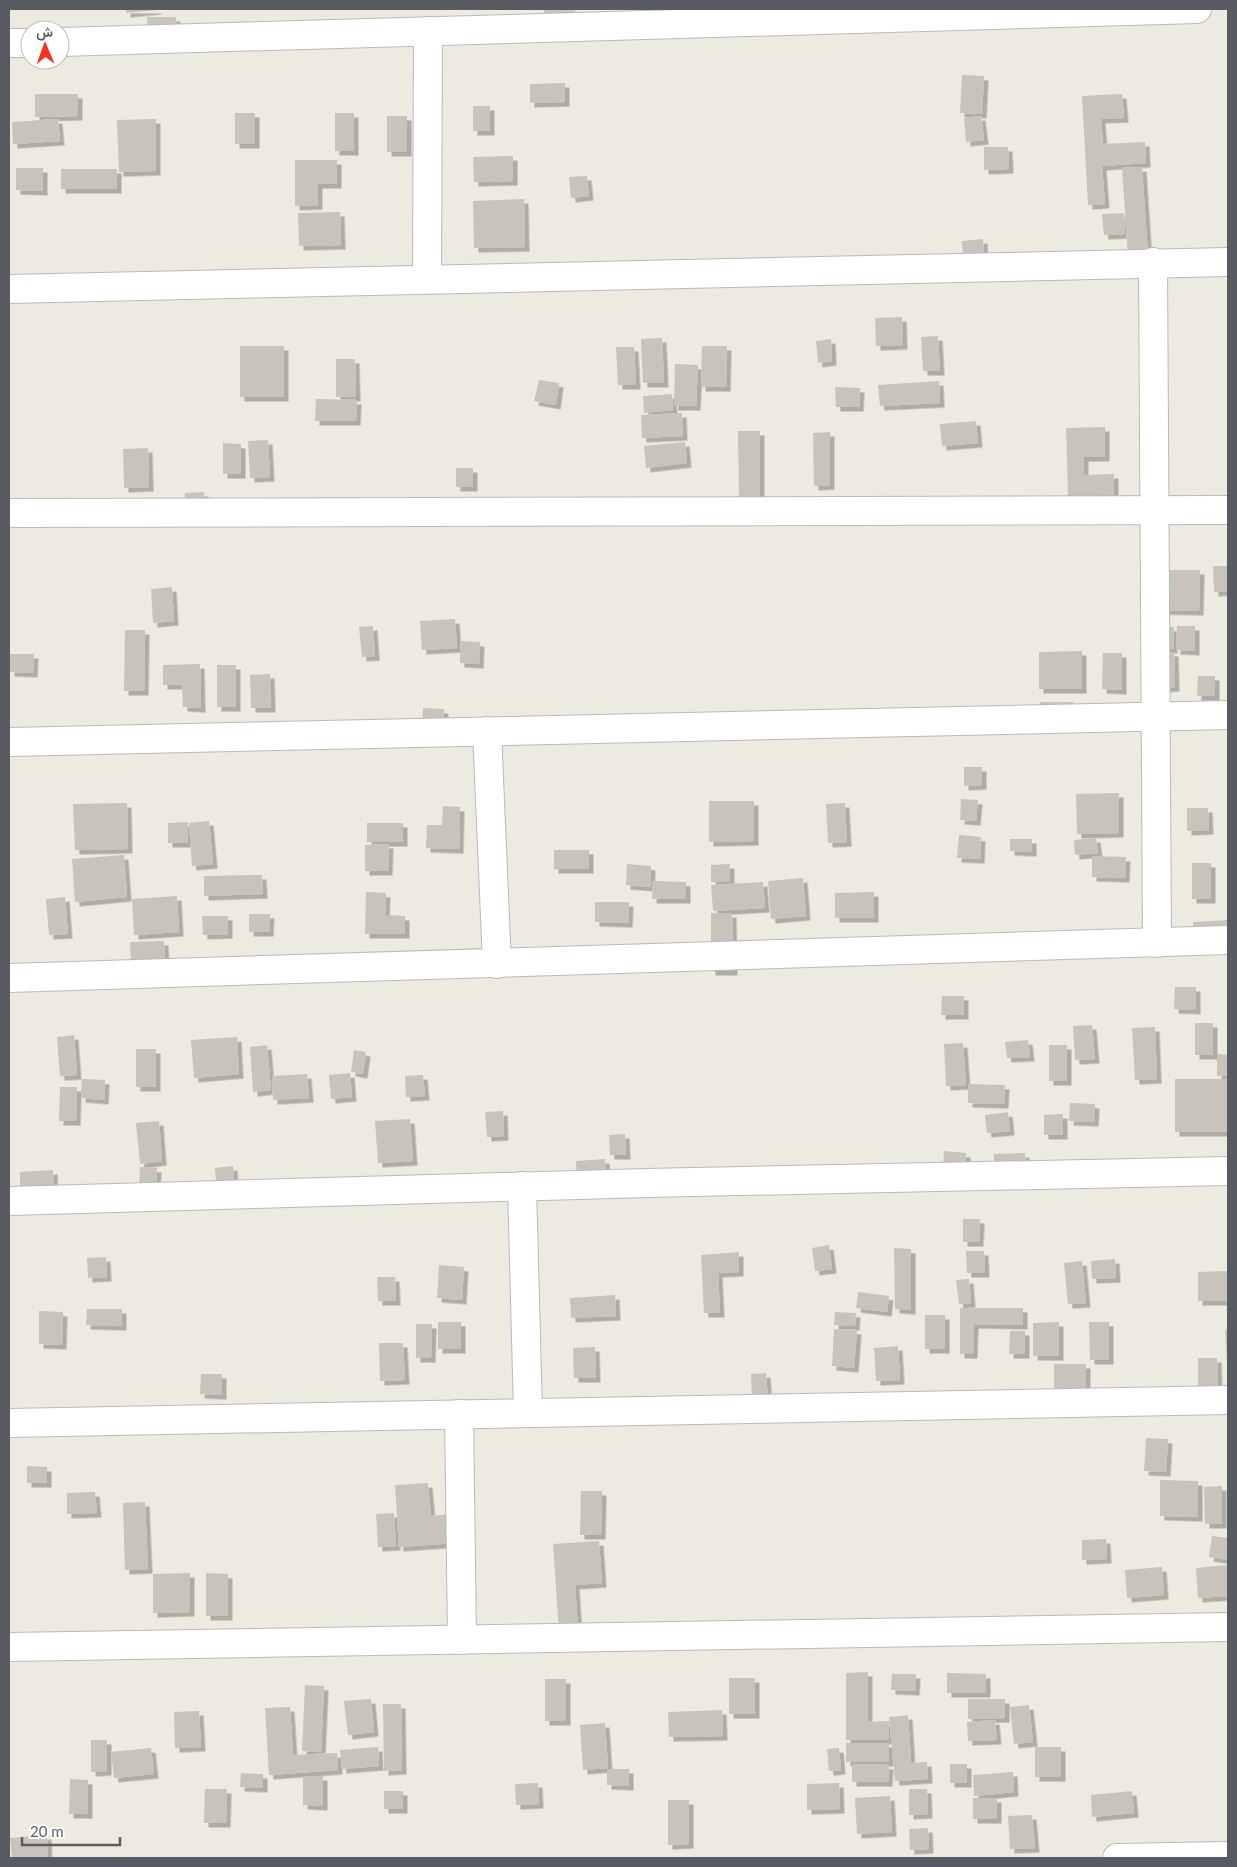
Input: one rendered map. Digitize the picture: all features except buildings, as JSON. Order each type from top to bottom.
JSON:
[{"type":"street","points":[[70,42],[1197,9]]},
{"type":"street","points":[[427,279],[428,31]]},
{"type":"street","points":[[1153,262],[1158,943]]},
{"type":"street","points":[[9,289],[1153,262],[1228,262]]},
{"type":"street","points":[[9,513],[1228,510]]},
{"type":"street","points":[[9,742],[1228,715]]},
{"type":"street","points":[[487,731],[497,964]]},
{"type":"street","points":[[9,978],[1228,940]]},
{"type":"street","points":[[9,1201],[522,1186],[1228,1171]]},
{"type":"street","points":[[522,1186],[528,1413]]},
{"type":"street","points":[[9,1423],[1228,1400]]},
{"type":"street","points":[[459,1414],[462,1640]]},
{"type":"street","points":[[9,1648],[1228,1627]]},
{"type":"street","points":[[1117,1858],[1228,1856]]}]
